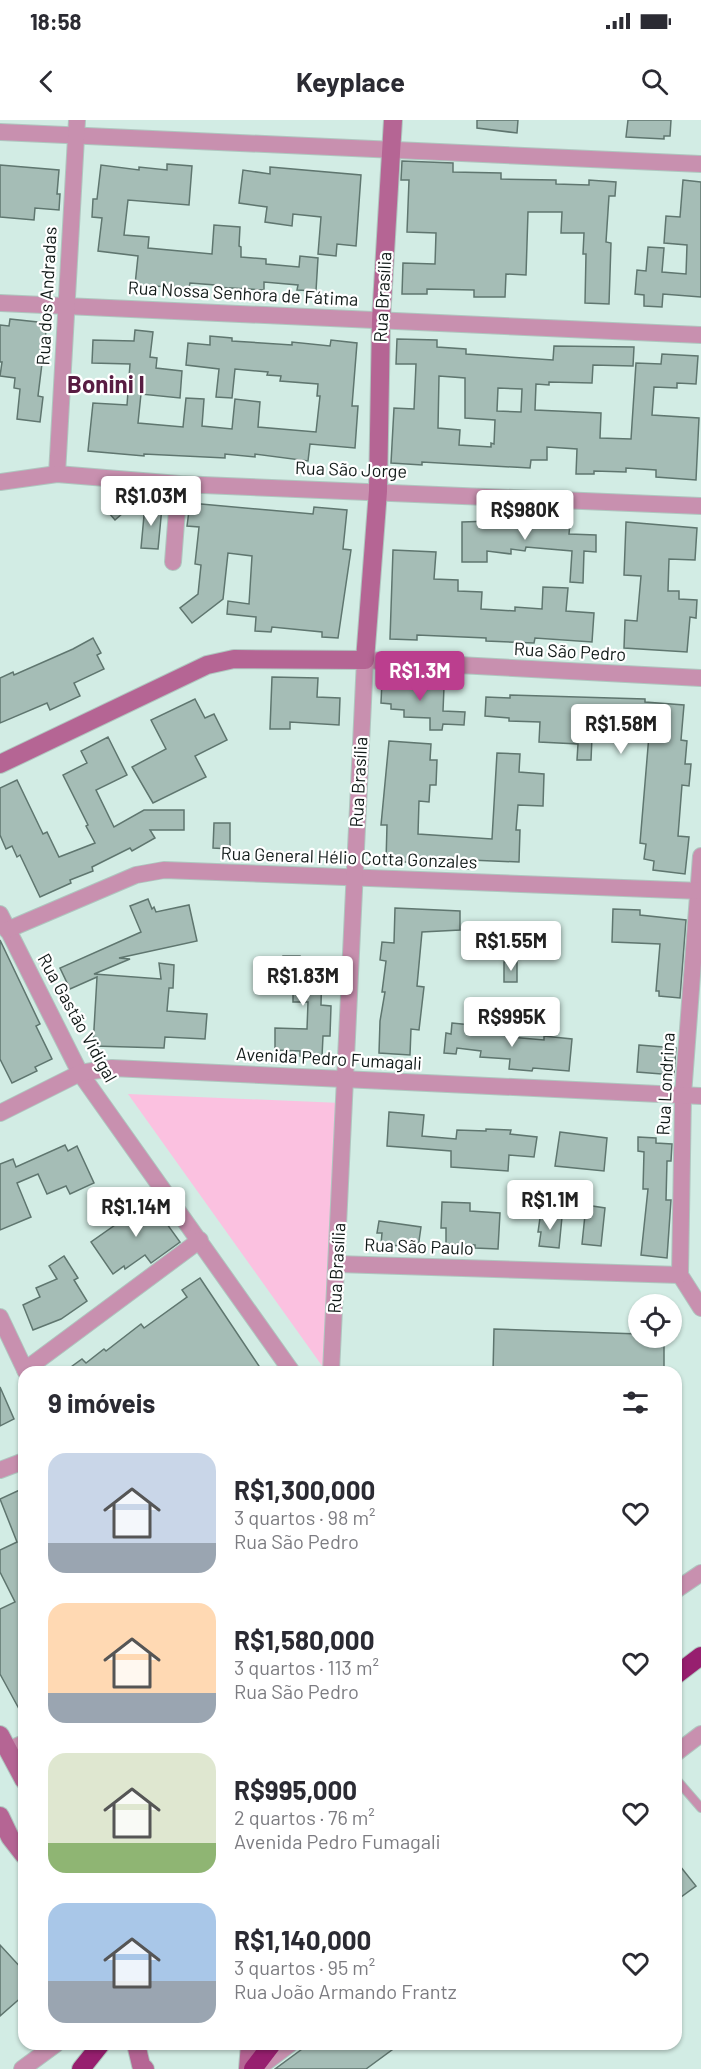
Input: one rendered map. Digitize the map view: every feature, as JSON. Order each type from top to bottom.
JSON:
[{"type":"highway","points":[[682,1670],[701,1656]]},
{"type":"highway","points":[[81,2069],[96,2050]]},
{"type":"highway","points":[[255,2069],[268,2050]]},
{"type":"street","name":"Rua Brasília","points":[[331,1366],[364,660],[378,491],[381,320],[393,120]]},
{"type":"street","points":[[0,132],[77,128],[390,151],[701,164]]},
{"type":"street","name":"Rua dos Andradas","points":[[57,474],[77,128]]},
{"type":"street","name":"Rua Nossa Senhora de Fátima","points":[[0,303],[701,335]]},
{"type":"street","name":"Rua São Jorge","points":[[0,482],[57,474],[179,483],[701,506]]},
{"type":"street","points":[[173,562],[179,483]]},
{"type":"street","points":[[0,764],[207,665],[234,659],[364,660]]},
{"type":"street","name":"Rua São Pedro","points":[[364,660],[701,678]]},
{"type":"street","name":"Rua Londrina","points":[[680,1275],[683,1095],[701,856]]},
{"type":"street","name":"Rua General Hélio Cotta Gonzales","points":[[7,930],[136,875],[164,870],[699,891]]},
{"type":"street","name":"Rua Gastão Vidigal","points":[[0,914],[80,1073],[288,1366]]},
{"type":"street","name":"Avenida Pedro Fumagali","points":[[0,1113],[80,1073],[112,1068],[701,1096]]},
{"type":"street","points":[[32,1366],[200,1240]]},
{"type":"street","name":"Rua São Paulo","points":[[337,1264],[680,1275]]},
{"type":"street","points":[[680,1275],[701,1308]]},
{"type":"street","points":[[0,1317],[23,1366]]},
{"type":"street","points":[[0,1470],[18,1463]]},
{"type":"street","points":[[682,1586],[701,1573]]},
{"type":"street","points":[[682,1748],[701,1734]]},
{"type":"street","points":[[11,1743],[18,1763]]},
{"type":"street","points":[[0,1816],[10,1837],[18,1847]]},
{"type":"street","points":[[22,2069],[48,2050]]},
{"type":"street","points":[[137,2050],[141,2065],[145,2069]]},
{"type":"street","points":[[248,2069],[250,2050]]},
{"type":"street","points":[[255,2069],[282,2050]]},
{"type":"lane","points":[[682,1786],[701,1808]]},
{"type":"shaded area","points":[[128,1094],[341,1103],[325,1366],[322,1366]]},
{"type":"building","points":[[477,120],[518,120],[517,133],[477,128]]},
{"type":"building","points":[[628,120],[671,120],[670,136],[664,136],[664,139],[626,137]]},
{"type":"building","points":[[402,161],[453,163],[453,172],[501,173],[501,179],[556,180],[556,184],[589,185],[589,180],[616,182],[615,196],[609,196],[606,242],[611,243],[609,304],[585,303],[584,233],[561,233],[562,212],[528,212],[526,275],[506,274],[505,297],[474,297],[474,290],[427,289],[427,294],[402,294],[403,263],[435,264],[436,233],[407,232],[409,180],[401,180]]},
{"type":"building","points":[[167,164],[192,166],[189,205],[128,200],[124,235],[149,237],[148,248],[212,254],[214,225],[240,227],[241,257],[266,259],[266,264],[299,267],[300,256],[318,258],[316,291],[297,290],[298,285],[264,282],[264,290],[190,283],[189,288],[135,285],[138,256],[98,251],[102,218],[92,217],[93,199],[97,199],[101,165],[139,170],[139,167],[167,170]]},
{"type":"building","points":[[0,165],[59,170],[57,194],[60,194],[59,210],[35,208],[34,220],[0,217]]},
{"type":"building","points":[[270,167],[361,175],[356,246],[337,244],[336,256],[318,254],[321,217],[293,214],[292,226],[265,222],[267,207],[239,203],[243,170],[270,174]]},
{"type":"building","points":[[683,180],[701,182],[701,297],[663,294],[662,307],[644,306],[644,295],[635,294],[637,270],[646,271],[648,247],[664,248],[662,272],[686,274],[687,245],[664,243],[666,216],[680,217]]},
{"type":"building","points":[[10,319],[47,323],[38,396],[43,397],[40,422],[17,419],[20,389],[14,388],[15,378],[0,376],[2,362],[0,362],[0,325],[9,326]]},
{"type":"building","points":[[135,330],[153,332],[150,357],[157,358],[156,368],[182,371],[180,398],[141,394],[138,423],[183,427],[186,398],[204,399],[202,426],[232,429],[235,399],[260,402],[258,427],[316,432],[320,396],[317,396],[318,384],[280,381],[281,376],[267,375],[268,372],[235,369],[232,398],[216,397],[219,369],[186,365],[188,343],[210,345],[210,336],[232,338],[232,341],[292,345],[292,342],[330,346],[331,340],[357,343],[352,406],[358,406],[355,448],[310,444],[308,461],[255,454],[255,457],[225,454],[225,458],[144,454],[144,456],[88,451],[93,403],[127,405],[130,364],[92,363],[93,340],[134,341]]},
{"type":"building","points":[[397,339],[437,340],[437,347],[466,349],[466,354],[553,360],[554,346],[634,347],[633,366],[593,365],[592,383],[536,384],[535,410],[601,413],[600,438],[631,439],[636,363],[661,364],[662,354],[698,356],[696,384],[677,383],[677,388],[654,387],[652,415],[699,418],[696,480],[656,477],[656,470],[626,468],[626,472],[594,471],[594,474],[576,474],[577,449],[547,447],[547,460],[531,460],[530,468],[422,462],[422,465],[391,463],[394,408],[414,409],[416,364],[396,364]],"holes":[[[439,376],[465,378],[465,418],[495,420],[494,444],[491,443],[491,447],[459,445],[460,430],[438,428]],[[498,388],[522,389],[521,412],[497,411]]]},
{"type":"building","points":[[119,492],[131,506],[115,520],[103,506]]},
{"type":"building","points":[[190,503],[313,514],[314,507],[347,510],[343,549],[351,550],[338,638],[322,637],[322,632],[272,627],[271,632],[255,631],[256,617],[227,614],[228,601],[249,604],[252,556],[228,553],[223,599],[192,623],[180,608],[198,594],[201,565],[195,564],[199,527],[187,526]]},
{"type":"building","points":[[145,505],[162,507],[158,549],[141,548]]},
{"type":"building","points":[[517,519],[570,523],[569,534],[596,535],[596,552],[584,551],[583,583],[570,582],[572,551],[526,547],[525,551],[511,549],[511,554],[487,551],[487,562],[462,562],[462,522],[492,521],[517,524]]},
{"type":"building","points":[[626,522],[697,528],[695,560],[669,559],[668,591],[679,591],[679,599],[697,600],[696,618],[690,617],[687,652],[624,648],[625,620],[637,621],[641,576],[624,575]]},
{"type":"building","points":[[393,550],[436,552],[434,579],[458,580],[458,591],[482,592],[481,609],[515,611],[515,607],[542,609],[543,587],[568,588],[566,611],[594,613],[592,642],[535,638],[534,643],[417,635],[417,640],[390,639]]},
{"type":"building","points":[[93,638],[101,653],[97,655],[104,669],[74,683],[80,696],[50,710],[47,703],[0,723],[0,678],[13,672],[14,675]]},
{"type":"building","points":[[272,677],[318,678],[317,697],[340,698],[339,725],[290,722],[290,729],[270,729]]},
{"type":"building","points":[[406,679],[424,680],[424,686],[444,687],[443,711],[465,712],[464,725],[443,724],[442,730],[430,730],[430,718],[404,717],[404,710],[391,709],[391,704],[381,703],[382,681],[405,683]]},
{"type":"building","points":[[510,695],[645,699],[645,702],[684,705],[681,740],[687,741],[685,764],[691,764],[689,786],[682,785],[678,836],[689,837],[685,874],[653,870],[654,861],[644,859],[646,844],[640,843],[649,735],[618,733],[618,738],[592,737],[591,760],[577,760],[578,744],[539,742],[540,722],[509,721],[509,718],[485,716],[486,697],[510,698]]},
{"type":"building","points":[[195,699],[205,718],[214,714],[227,740],[195,756],[206,777],[153,803],[132,767],[166,749],[151,720]]},
{"type":"building","points":[[108,737],[127,775],[96,790],[114,827],[144,810],[184,810],[184,830],[150,830],[155,838],[132,851],[130,848],[92,867],[93,871],[70,880],[71,883],[40,897],[20,855],[17,857],[12,846],[6,849],[0,835],[0,788],[17,780],[43,834],[47,832],[59,857],[95,843],[63,775],[87,763],[81,751]]},
{"type":"building","points":[[389,741],[431,744],[430,760],[437,760],[436,785],[430,785],[429,802],[419,801],[418,834],[492,839],[497,753],[520,754],[519,772],[544,774],[543,806],[518,805],[516,830],[520,830],[519,862],[470,860],[470,869],[441,867],[441,862],[386,862],[387,825],[381,825]]},
{"type":"building","points":[[214,823],[230,823],[230,849],[213,848]]},
{"type":"building","points":[[148,899],[152,909],[154,907],[156,912],[189,905],[197,941],[119,958],[130,959],[94,974],[161,979],[159,963],[174,965],[173,988],[169,988],[167,1011],[207,1014],[205,1039],[165,1037],[164,1048],[93,1046],[97,977],[70,989],[60,968],[141,932],[130,906]]},
{"type":"building","points":[[395,908],[460,911],[460,930],[422,932],[417,986],[424,987],[419,1030],[411,1029],[410,1055],[379,1053],[386,961],[380,960],[382,942],[394,943]]},
{"type":"building","points":[[613,909],[640,910],[640,915],[686,920],[680,998],[659,996],[659,991],[656,991],[660,944],[612,942]]},
{"type":"building","points":[[0,940],[40,1024],[36,1026],[52,1059],[35,1067],[37,1071],[12,1083],[0,1059]]},
{"type":"building","points":[[283,956],[300,956],[300,963],[322,964],[321,1005],[331,1006],[330,1036],[323,1036],[322,1057],[300,1056],[300,1051],[275,1050],[275,1028],[307,1029],[308,1002],[293,1002],[293,985],[273,985],[274,961],[283,961]]},
{"type":"building","points":[[504,962],[517,962],[517,982],[504,982]]},
{"type":"building","points":[[452,1023],[481,1026],[481,1031],[510,1034],[510,1037],[544,1040],[544,1036],[572,1039],[569,1071],[509,1069],[510,1059],[480,1057],[481,1051],[457,1048],[456,1054],[444,1053],[446,1033],[451,1034]]},
{"type":"building","points":[[639,1045],[676,1048],[674,1075],[637,1072]]},
{"type":"building","points":[[389,1112],[424,1115],[422,1136],[456,1139],[457,1130],[486,1131],[486,1129],[511,1130],[510,1134],[537,1137],[534,1157],[509,1155],[508,1171],[451,1167],[451,1151],[387,1146]]},
{"type":"building","points":[[560,1132],[607,1138],[604,1171],[555,1166]]},
{"type":"building","points":[[638,1137],[656,1138],[656,1143],[672,1144],[671,1161],[667,1161],[666,1200],[671,1200],[667,1258],[641,1255],[648,1189],[643,1189],[644,1152],[638,1151]]},
{"type":"building","points":[[65,1145],[68,1151],[77,1146],[94,1183],[70,1194],[66,1186],[47,1194],[38,1174],[17,1183],[31,1217],[0,1230],[0,1164],[13,1159],[16,1167]]},
{"type":"building","points":[[155,1197],[164,1209],[159,1213],[180,1242],[151,1263],[145,1255],[125,1269],[124,1266],[113,1274],[91,1242]]},
{"type":"building","points":[[442,1202],[470,1203],[470,1211],[500,1213],[498,1249],[446,1244],[446,1228],[441,1228]]},
{"type":"building","points":[[586,1205],[605,1208],[601,1246],[582,1244]]},
{"type":"building","points":[[542,1215],[562,1217],[559,1248],[539,1246],[541,1232],[538,1232]]},
{"type":"building","points":[[379,1221],[421,1227],[418,1248],[381,1244],[382,1233],[377,1233]]},
{"type":"building","points":[[64,1256],[78,1278],[74,1280],[87,1301],[61,1319],[33,1330],[23,1305],[40,1297],[36,1288],[57,1279],[49,1266]]},
{"type":"building","points":[[200,1278],[259,1366],[72,1366],[82,1359],[86,1363],[104,1349],[106,1351],[141,1324],[144,1328],[187,1297],[182,1290]]},
{"type":"building","points":[[494,1329],[628,1334],[628,1348],[664,1348],[664,1366],[493,1366]]},
{"type":"building","points":[[0,1387],[14,1419],[0,1426]]},
{"type":"building","points":[[18,1491],[18,1707],[0,1674],[0,1609],[15,1602],[0,1572],[0,1550],[17,1542],[0,1499]]},
{"type":"building","points":[[682,1868],[696,1886],[682,1896]]},
{"type":"building","points":[[0,1945],[18,1964],[18,2000],[0,2016]]},
{"type":"building","points":[[301,2050],[392,2050],[366,2069],[275,2069]]},
{"type":"district","name":"Bonini I","points":[[106,385]]}]
